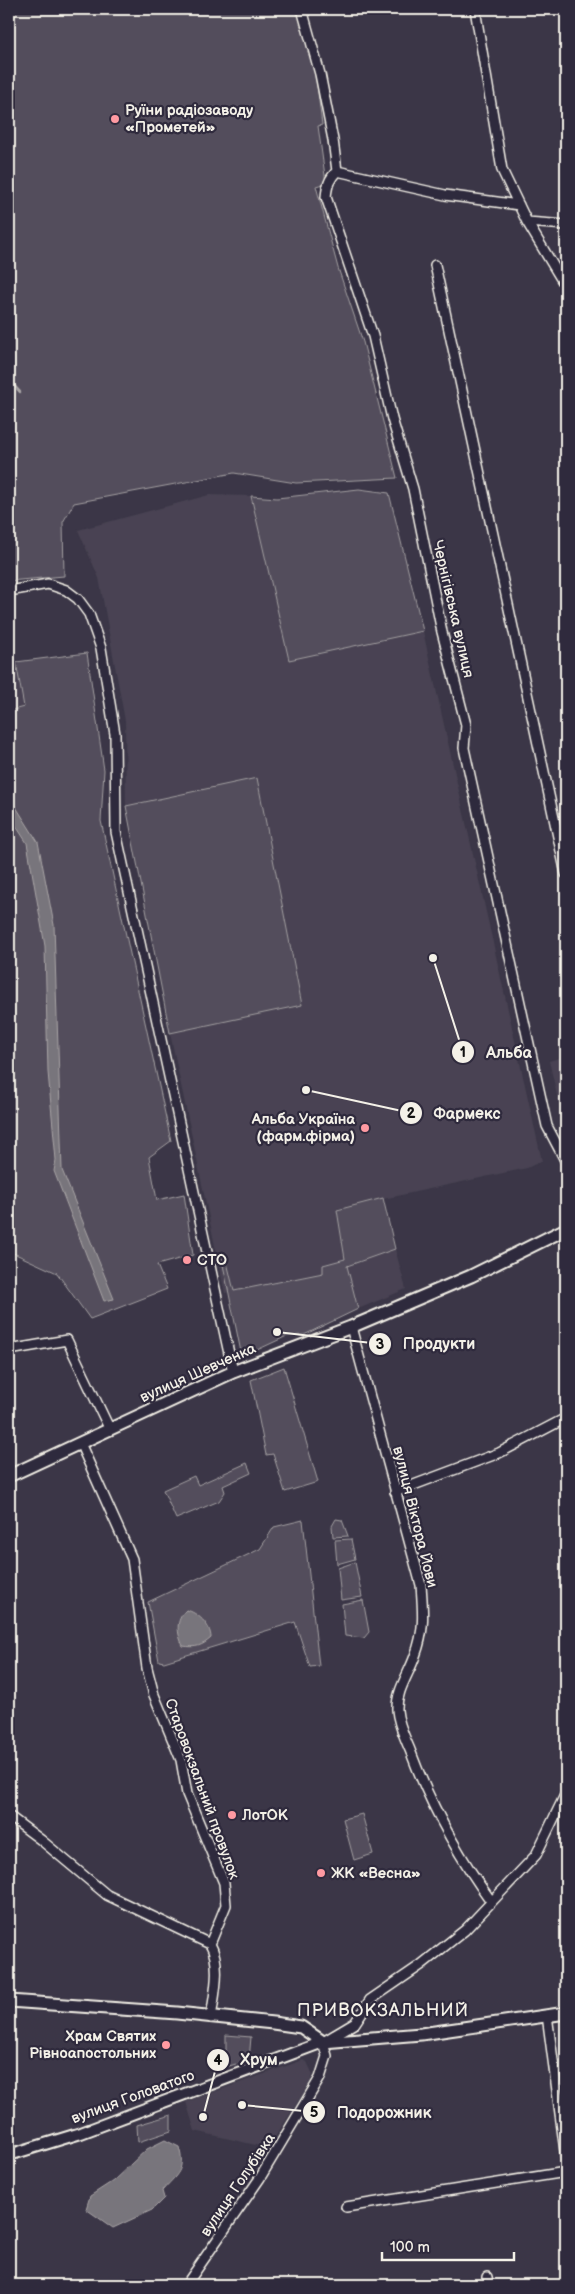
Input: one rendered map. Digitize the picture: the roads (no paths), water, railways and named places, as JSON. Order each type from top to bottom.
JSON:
[{"type":"main road","name":"вулиця Шевченка","points":[[9,1476],[233,1372],[351,1327],[471,1276],[566,1229]]},
{"type":"main road","points":[[9,2001],[176,2013],[301,2027],[323,2042]]},
{"type":"main road","name":"вулиця Головатого","points":[[323,2042],[421,2034],[566,2013]]},
{"type":"street","points":[[302,9],[320,74],[337,171],[444,196],[519,205]]},
{"type":"street","points":[[475,9],[502,170],[527,222],[566,287]]},
{"type":"street","name":"Чернігівська вулиця","points":[[337,171],[331,177],[327,186],[326,197],[373,336],[392,419],[413,489],[442,632],[466,725],[464,748],[547,1126],[563,1145]]},
{"type":"street","points":[[527,222],[566,225]]},
{"type":"street","points":[[435,265],[566,874]]},
{"type":"street","points":[[9,591],[48,584],[66,590],[78,599],[89,614],[101,648],[116,734],[116,832],[233,1372]]},
{"type":"street","points":[[563,1145],[566,1162]]},
{"type":"street","name":"вулиця Віктора Йови","points":[[351,1327],[421,1585],[424,1623],[416,1655],[399,1692],[397,1710],[399,1719],[423,1785],[467,1868],[491,1901]]},
{"type":"street","points":[[9,1350],[67,1340],[110,1430]]},
{"type":"street","points":[[395,1492],[499,1454],[566,1418]]},
{"type":"street","name":"Старовокзальний провулок","points":[[80,1443],[132,1559],[147,1668],[154,1695],[181,1760],[187,1794],[224,1883],[226,1904],[210,1944]]},
{"type":"street","points":[[323,2042],[355,2023],[370,2000],[465,1930],[536,1855],[566,1793]]},
{"type":"street","points":[[9,1816],[107,1895],[210,1944],[216,1953],[211,2018]]},
{"type":"street","points":[[547,2015],[566,2159]]},
{"type":"street","name":"вулиця Головатого","points":[[9,2155],[81,2133],[323,2042]]},
{"type":"street","name":"вулиця Голубівка","points":[[186,2285],[260,2178],[311,2094],[320,2078],[327,2056],[323,2042]]},
{"type":"street","points":[[346,2207],[566,2172]]},
{"type":"waterway","points":[[9,380],[20,392]]},
{"type":"place","name":"Руїни радіозаводу «Прометей»","points":[[115,119]]},
{"type":"place","name":"Альба","points":[[433,958]]},
{"type":"place","name":"Фармекс","points":[[306,1090]]},
{"type":"place","name":"Альба Україна (фарм.фірма)","points":[[365,1128]]},
{"type":"place","name":"СТО","points":[[187,1260]]},
{"type":"place","name":"Продукти","points":[[277,1332]]},
{"type":"place","name":"ЛотОК","points":[[232,1815]]},
{"type":"place","name":"ЖК «Весна»","points":[[321,1873]]},
{"type":"place","name":"Храм Святих Рівноапостольних","points":[[166,2045]]},
{"type":"place","name":"Подорожник","points":[[242,2105]]},
{"type":"place","name":"Хрум","points":[[203,2117]]},
{"type":"district","name":"ПРИВОКЗАЛЬНИЙ","points":[[383,2010]]}]
